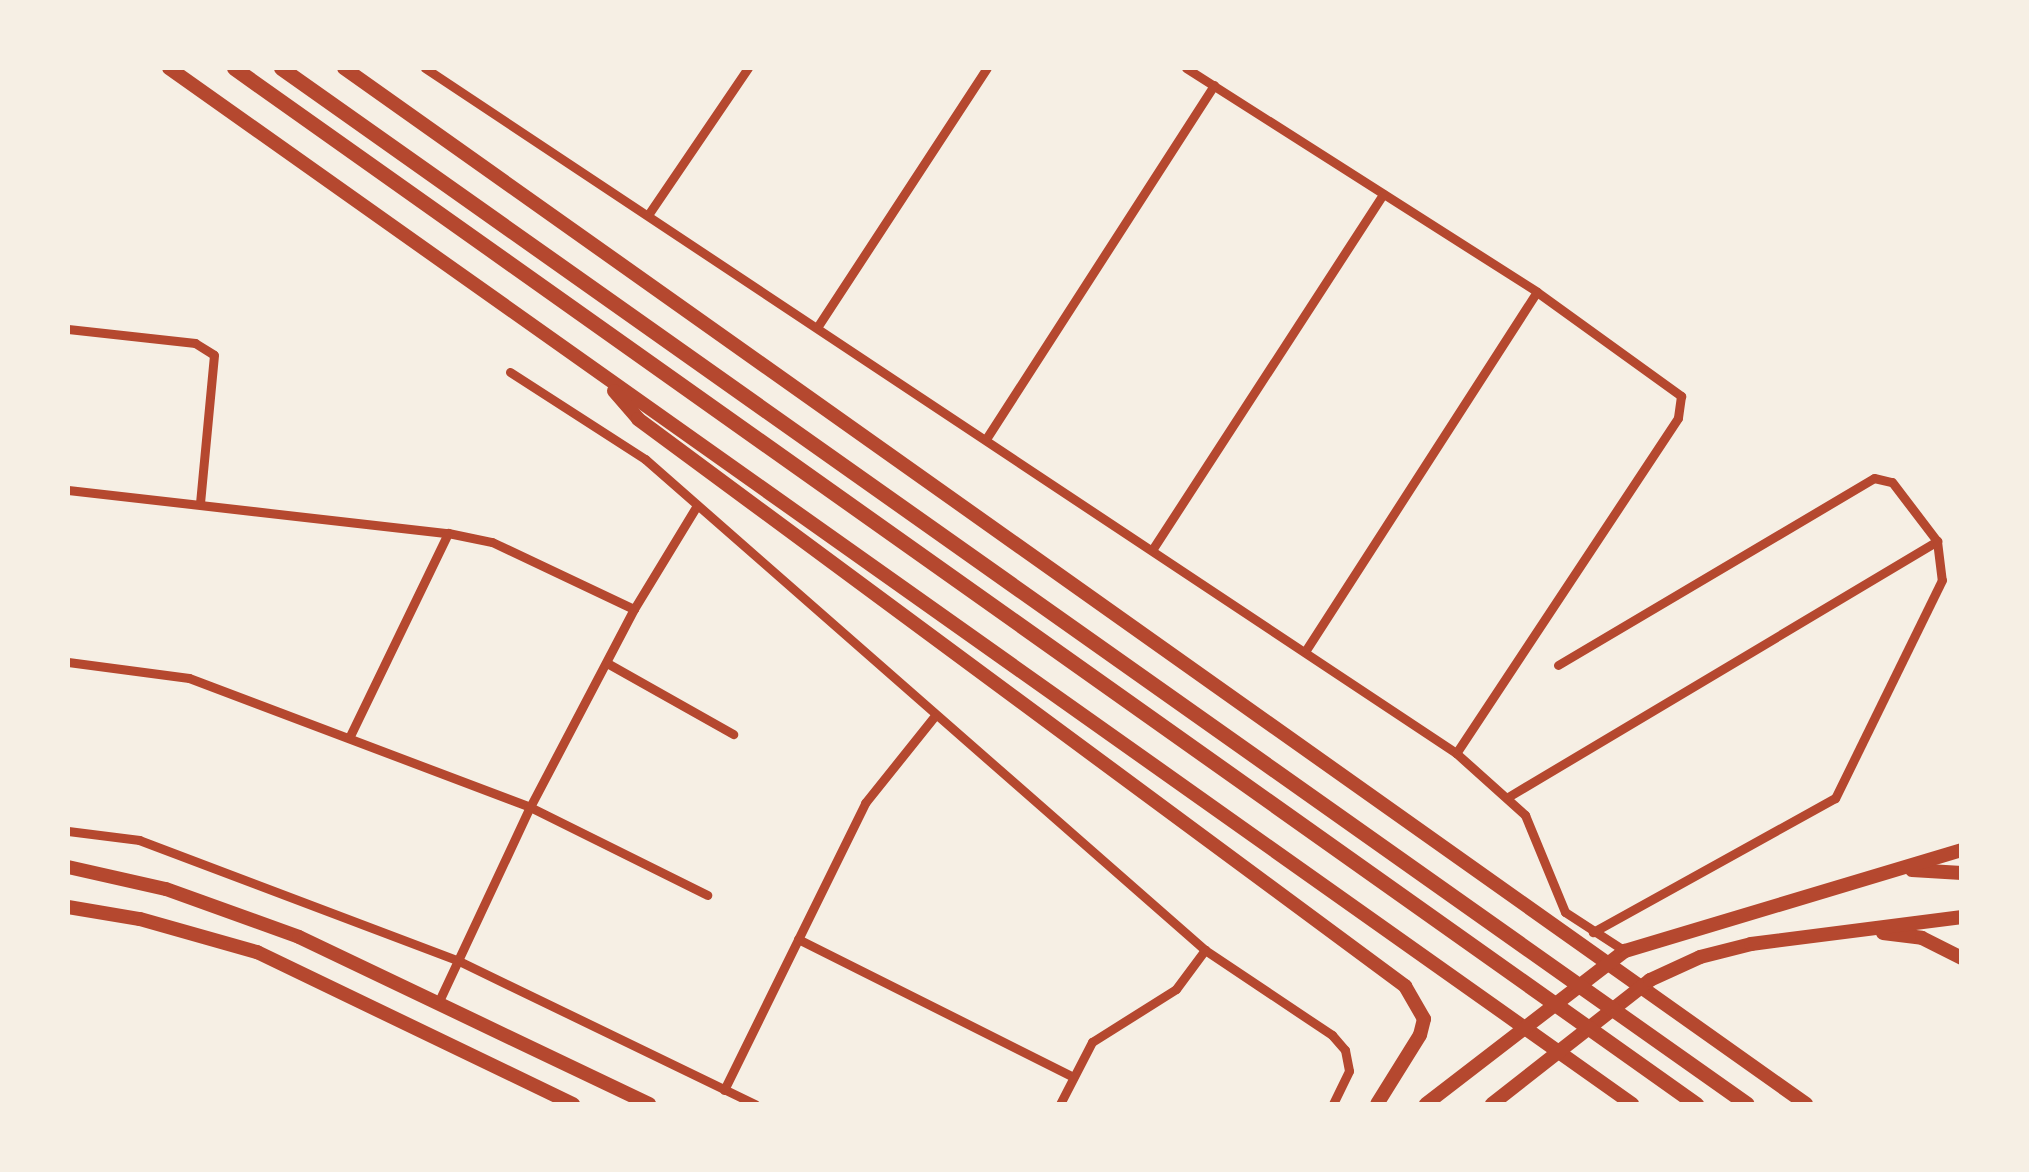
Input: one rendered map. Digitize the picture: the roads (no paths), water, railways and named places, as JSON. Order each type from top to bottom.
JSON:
[{"type":"highway","points":[[234,68],[1696,1104]]},
{"type":"highway","points":[[280,68],[1747,1104]]},
{"type":"main road","points":[[169,68],[1632,1104]]},
{"type":"main road","points":[[344,68],[1806,1104]]},
{"type":"main road","points":[[600,375],[638,420],[1405,986],[1424,1019],[1420,1034],[1376,1104]]},
{"type":"main road","points":[[1426,1104],[1625,951],[1878,872],[1962,850]]},
{"type":"main road","points":[[68,866],[200,900],[439,1002],[649,1104]]},
{"type":"main road","points":[[1878,872],[1962,872]]},
{"type":"main road","points":[[68,907],[140,919],[257,952],[572,1104]]},
{"type":"main road","points":[[1492,1104],[1650,980],[1751,944],[1962,917]]},
{"type":"main road","points":[[1858,930],[1922,938],[1962,958]]},
{"type":"street","points":[[425,68],[1154,547],[1456,753],[1525,814],[1566,912],[1625,951]]},
{"type":"street","points":[[648,215],[748,68]]},
{"type":"street","points":[[818,326],[987,68]]},
{"type":"street","points":[[1186,68],[1536,292],[1672,384],[1683,404],[1678,418],[1456,753]]},
{"type":"street","points":[[986,439],[1214,86]]},
{"type":"street","points":[[1154,547],[1383,194]]},
{"type":"street","points":[[1306,650],[1536,292]]},
{"type":"street","points":[[68,329],[195,343],[214,355],[200,504]]},
{"type":"street","points":[[510,372],[646,459],[696,507],[1205,950],[1345,1050],[1346,1083],[1332,1104]]},
{"type":"street","points":[[1558,665],[1874,478],[1889,478],[1938,541],[1942,580],[1835,798],[1593,932]]},
{"type":"street","points":[[68,490],[448,533],[492,542],[634,609]]},
{"type":"street","points":[[439,1002],[530,807],[634,609],[696,507]]},
{"type":"street","points":[[349,738],[448,533]]},
{"type":"street","points":[[1508,797],[1938,541]]},
{"type":"street","points":[[68,662],[190,678],[530,807],[706,894]]},
{"type":"street","points":[[607,663],[733,734]]},
{"type":"street","points":[[724,1090],[877,782],[934,716]]},
{"type":"street","points":[[68,831],[140,840],[459,961],[755,1104]]},
{"type":"street","points":[[798,940],[1073,1077]]},
{"type":"street","points":[[1060,1104],[1092,1042],[1176,990],[1205,950]]}]
